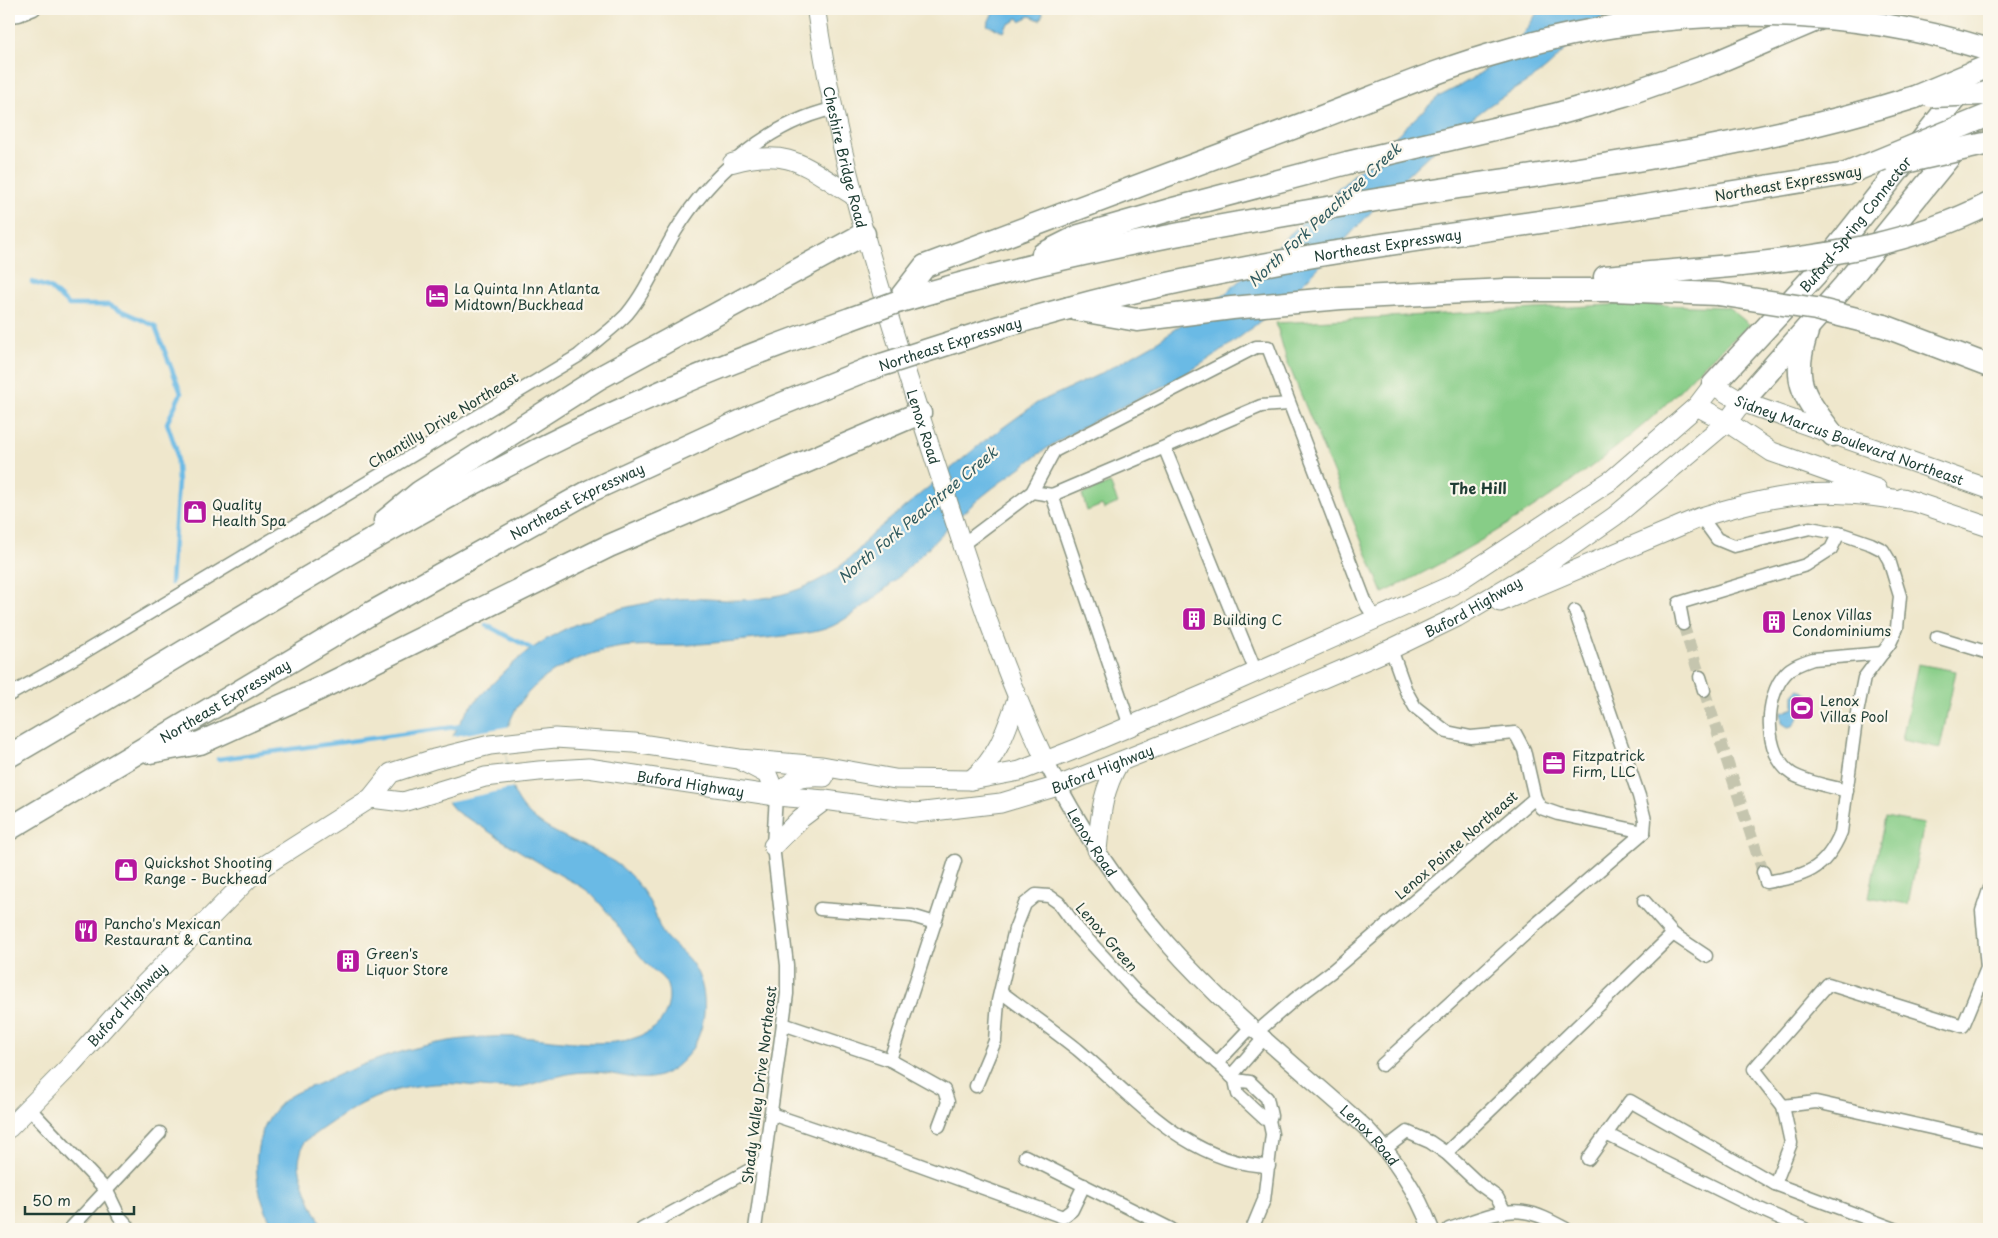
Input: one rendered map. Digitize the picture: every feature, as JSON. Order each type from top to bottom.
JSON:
[{"type":"highway","points":[[1006,272],[1080,236],[1347,163],[1554,115],[1624,95],[1757,46],[1840,9]]},
{"type":"highway","points":[[891,303],[925,266],[1445,71],[1503,51],[1567,35],[1665,18],[1724,14],[1767,14],[1850,20],[1889,26],[1936,35],[1989,50]]},
{"type":"highway","name":"Buford-Spring Connector","points":[[1713,385],[1816,274],[1989,56]]},
{"type":"highway","points":[[9,756],[332,564],[512,463],[624,408],[725,364],[891,303],[1006,272],[1161,236],[1740,142],[1849,118],[1915,97],[1989,66]]},
{"type":"highway","points":[[1915,97],[1983,94],[1989,92]]},
{"type":"highway","points":[[1742,402],[1863,264],[1989,108]]},
{"type":"highway","points":[[1846,174],[1989,115]]},
{"type":"highway","name":"Northeast Expressway","points":[[9,829],[373,612],[590,492],[757,414],[866,370],[1000,327],[1116,295],[1287,260],[1665,204],[1846,174],[1989,143]]},
{"type":"highway","points":[[1504,290],[1609,276],[1741,265],[1830,255],[1880,244],[1948,223],[1989,204]]},
{"type":"highway","points":[[332,564],[420,492],[599,378],[864,234]]},
{"type":"highway","points":[[1070,308],[1137,320],[1285,302],[1504,290],[1656,290],[1718,294],[1816,309],[1884,326],[1989,366]]},
{"type":"highway","points":[[1809,326],[1799,355],[1799,378],[1807,401],[1833,435]]},
{"type":"highway","points":[[134,755],[200,743],[321,688],[609,546],[922,419]]},
{"type":"main road","name":"Cheshire Bridge Road","points":[[816,9],[832,109],[852,195],[864,234],[891,303]]},
{"type":"main road","points":[[732,163],[758,156],[775,156],[791,159],[852,195]]},
{"type":"main road","name":"Lenox Road","points":[[891,303],[922,419],[963,544],[1017,699],[1045,760]]},
{"type":"main road","name":"Sidney Marcus Boulevard Northeast","points":[[1713,385],[1742,402],[1989,489]]},
{"type":"main road","name":"Buford Highway","points":[[9,1128],[127,1002],[256,871],[371,798],[391,774],[408,766],[461,752],[513,742],[555,738],[588,739],[739,758],[822,766],[895,778],[971,780],[1020,771],[1256,672],[1452,585],[1526,539],[1613,480],[1697,406],[1713,385]]},
{"type":"main road","name":"Buford Highway","points":[[371,798],[403,802],[485,777],[588,768],[776,796],[825,800],[916,813],[1001,803],[1058,786],[1240,714],[1391,649],[1457,617],[1545,565],[1615,516],[1727,422],[1742,402]]},
{"type":"main road","name":"Sidney Marcus Boulevard Northeast","points":[[1697,406],[1727,422],[1772,452],[1809,467],[1989,526]]},
{"type":"main road","points":[[1457,617],[1529,591],[1701,518],[1756,502],[1805,494],[1844,494],[1915,502]]},
{"type":"main road","points":[[971,780],[990,763],[1000,746],[1017,699]]},
{"type":"main road","points":[[739,758],[767,774],[776,796],[792,780],[803,776],[877,783],[895,778]]},
{"type":"main road","points":[[1097,850],[1104,797],[1108,782],[1119,762]]},
{"type":"main road","points":[[773,846],[801,818],[825,800]]},
{"type":"street","points":[[9,16],[19,15],[34,9]]},
{"type":"street","name":"Chantilly Drive Northeast","points":[[9,695],[578,356],[626,314],[645,287],[690,208],[713,181],[732,163],[792,122],[832,109]]},
{"type":"street","points":[[963,544],[1032,492],[1054,451],[1256,346],[1268,347],[1367,606],[1376,619]]},
{"type":"street","points":[[1032,492],[1052,495],[1165,449],[1261,406],[1290,404]]},
{"type":"street","points":[[1165,449],[1256,672]]},
{"type":"street","points":[[1052,495],[1130,726]]},
{"type":"street","points":[[1701,518],[1717,539],[1734,546],[1810,528],[1839,533],[1882,550],[1893,570],[1900,596],[1897,628],[1864,678],[1857,713],[1840,832],[1828,858],[1819,866],[1782,880],[1766,882],[1763,872]]},
{"type":"street","points":[[1683,624],[1679,603],[1806,565],[1831,549],[1839,533]]},
{"type":"street","points":[[1382,1065],[1534,926],[1644,832],[1645,820],[1639,796],[1576,611]]},
{"type":"street","points":[[1937,637],[1989,654]]},
{"type":"street","name":"Lenox Pointe Northeast","points":[[1258,1031],[1535,798],[1524,750],[1515,734],[1471,737],[1447,732],[1415,706],[1406,691],[1391,649]]},
{"type":"street","points":[[1847,791],[1791,773],[1779,758],[1774,744],[1768,716],[1771,700],[1778,683],[1787,671],[1804,662],[1813,659],[1882,653]]},
{"type":"street","points":[[1700,677],[1704,690]]},
{"type":"street","name":"Lenox Road","points":[[1045,760],[1058,786],[1115,877],[1169,944],[1258,1031],[1386,1148],[1414,1190],[1431,1229]]},
{"type":"street","name":"Shady Valley Drive Northeast","points":[[755,1229],[787,994],[788,965],[773,846],[776,796]]},
{"type":"street","points":[[1535,798],[1541,808],[1558,814],[1644,832]]},
{"type":"street","points":[[890,1060],[955,861]]},
{"type":"street","points":[[1775,1184],[1791,1143],[1783,1106],[1754,1069],[1828,984],[1962,1026],[1988,968],[1982,911],[1989,890]]},
{"type":"street","name":"Lenox Green","points":[[976,1086],[995,1041],[1001,992],[1015,930],[1025,904],[1036,895],[1049,896],[1059,903],[1078,928],[1135,991],[1233,1078],[1238,1094],[1265,1119],[1269,1120]]},
{"type":"street","points":[[1644,901],[1673,934],[1706,956]]},
{"type":"street","points":[[820,908],[912,916],[935,922]]},
{"type":"street","points":[[1446,1153],[1673,934]]},
{"type":"street","points":[[1001,992],[1076,1048],[1156,1118],[1192,1145],[1221,1158],[1245,1165],[1269,1166]]},
{"type":"street","points":[[783,1024],[890,1060],[944,1090],[948,1102],[939,1126]]},
{"type":"street","points":[[1217,1063],[1258,1031]]},
{"type":"street","points":[[1233,1078],[1258,1031]]},
{"type":"street","name":"Lenox Green","points":[[1233,1078],[1250,1082],[1267,1098],[1271,1116],[1269,1120],[1272,1127],[1269,1166],[1264,1200],[1252,1229]]},
{"type":"street","points":[[1588,1159],[1630,1101],[1775,1184],[1895,1229]]},
{"type":"street","points":[[1783,1106],[1816,1102],[1989,1141]]},
{"type":"street","points":[[29,1108],[107,1191],[119,1216],[131,1229]]},
{"type":"street","points":[[771,1114],[898,1157],[1063,1217],[1072,1210],[1084,1186]]},
{"type":"street","points":[[1386,1148],[1407,1132],[1430,1142],[1446,1153],[1497,1198],[1505,1212]]},
{"type":"street","points":[[70,1229],[160,1134]]},
{"type":"street","points":[[1606,1134],[1744,1202],[1805,1229]]},
{"type":"street","points":[[1025,1156],[1171,1229]]},
{"type":"street","points":[[642,1229],[764,1162]]},
{"type":"street","points":[[1449,1229],[1505,1212],[1523,1212],[1540,1216],[1566,1229]]},
{"type":"green space","points":[[1628,304],[1728,307],[1750,325],[1708,361],[1648,421],[1617,447],[1554,494],[1454,556],[1383,593],[1287,361],[1276,323]]},
{"type":"green space","points":[[1110,483],[1118,503],[1104,509],[1102,505],[1087,511],[1082,494]]},
{"type":"green space","points":[[1918,664],[1956,671],[1940,748],[1902,740]]},
{"type":"green space","points":[[1885,817],[1924,824],[1908,904],[1869,897]]},
{"type":"water","points":[[1008,9],[1041,9],[1043,14],[1040,20],[1030,16],[1020,21],[1018,18],[1015,19],[1015,21],[1007,25],[1004,32],[987,25],[994,10],[1000,12]]},
{"type":"water","name":"North Fork Peachtree Creek","points":[[1539,9],[1632,9],[1595,22],[1543,71],[1487,107],[1452,135],[1400,182],[1290,296],[1244,334],[1189,372],[1086,425],[1043,451],[973,504],[890,585],[857,611],[833,626],[809,633],[698,644],[616,648],[584,657],[568,664],[553,672],[528,693],[513,714],[506,737],[508,770],[514,793],[525,810],[539,822],[611,860],[628,873],[639,885],[654,911],[664,935],[691,962],[698,974],[702,987],[704,1015],[696,1041],[680,1063],[668,1072],[646,1079],[599,1072],[586,1072],[557,1077],[521,1087],[494,1088],[459,1084],[434,1084],[401,1089],[374,1098],[338,1118],[304,1142],[299,1161],[301,1177],[313,1207],[326,1229],[275,1229],[261,1197],[256,1161],[264,1127],[273,1112],[293,1094],[375,1060],[415,1048],[455,1040],[507,1037],[593,1043],[632,1039],[648,1032],[661,1021],[666,1012],[669,996],[665,981],[641,957],[591,894],[460,814],[454,810],[447,799],[443,781],[445,760],[451,740],[469,709],[499,677],[537,645],[559,632],[604,613],[653,602],[678,599],[734,600],[780,595],[798,590],[830,573],[845,563],[871,535],[983,442],[1037,403],[1098,375],[1155,343],[1226,293],[1438,97],[1469,80],[1496,61],[1520,38]]},
{"type":"water","name":"Lenox Villas Pool","points":[[1799,689],[1810,695],[1810,708],[1800,715],[1793,726],[1788,727],[1782,723],[1781,713],[1794,708],[1794,693]]},
{"type":"pier","points":[[511,726],[506,746],[507,767],[514,788],[447,802],[441,787],[441,765],[449,737]]},
{"type":"waterway","points":[[32,282],[50,288],[69,305],[109,305],[155,326],[181,393],[167,423],[176,449],[178,482],[171,583]]},
{"type":"waterway","points":[[486,625],[536,651]]},
{"type":"waterway","points":[[218,759],[462,726]]},
{"type":"tunnel","points":[[1683,624],[1700,677]]},
{"type":"tunnel","points":[[1704,690],[1763,872]]},
{"type":"place","name":"La Quinta Inn Atlanta Midtown/Buckhead","points":[[437,296]]},
{"type":"place","name":"Quality Health Spa","points":[[195,512]]},
{"type":"place","name":"Building C","points":[[1194,619]]},
{"type":"place","name":"Lenox Villas Condominiums","points":[[1774,622]]},
{"type":"place","name":"Lenox Villas Pool","points":[[1802,708]]},
{"type":"place","name":"Fitzpatrick Firm, LLC","points":[[1554,763]]},
{"type":"place","name":"Quickshot Shooting Range - Buckhead","points":[[126,870]]},
{"type":"place","name":"Pancho's Mexican Restaurant & Cantina","points":[[86,931]]},
{"type":"place","name":"Green's Liquor Store","points":[[348,961]]},
{"type":"district","name":"The Hill","points":[[1478,487]]}]
